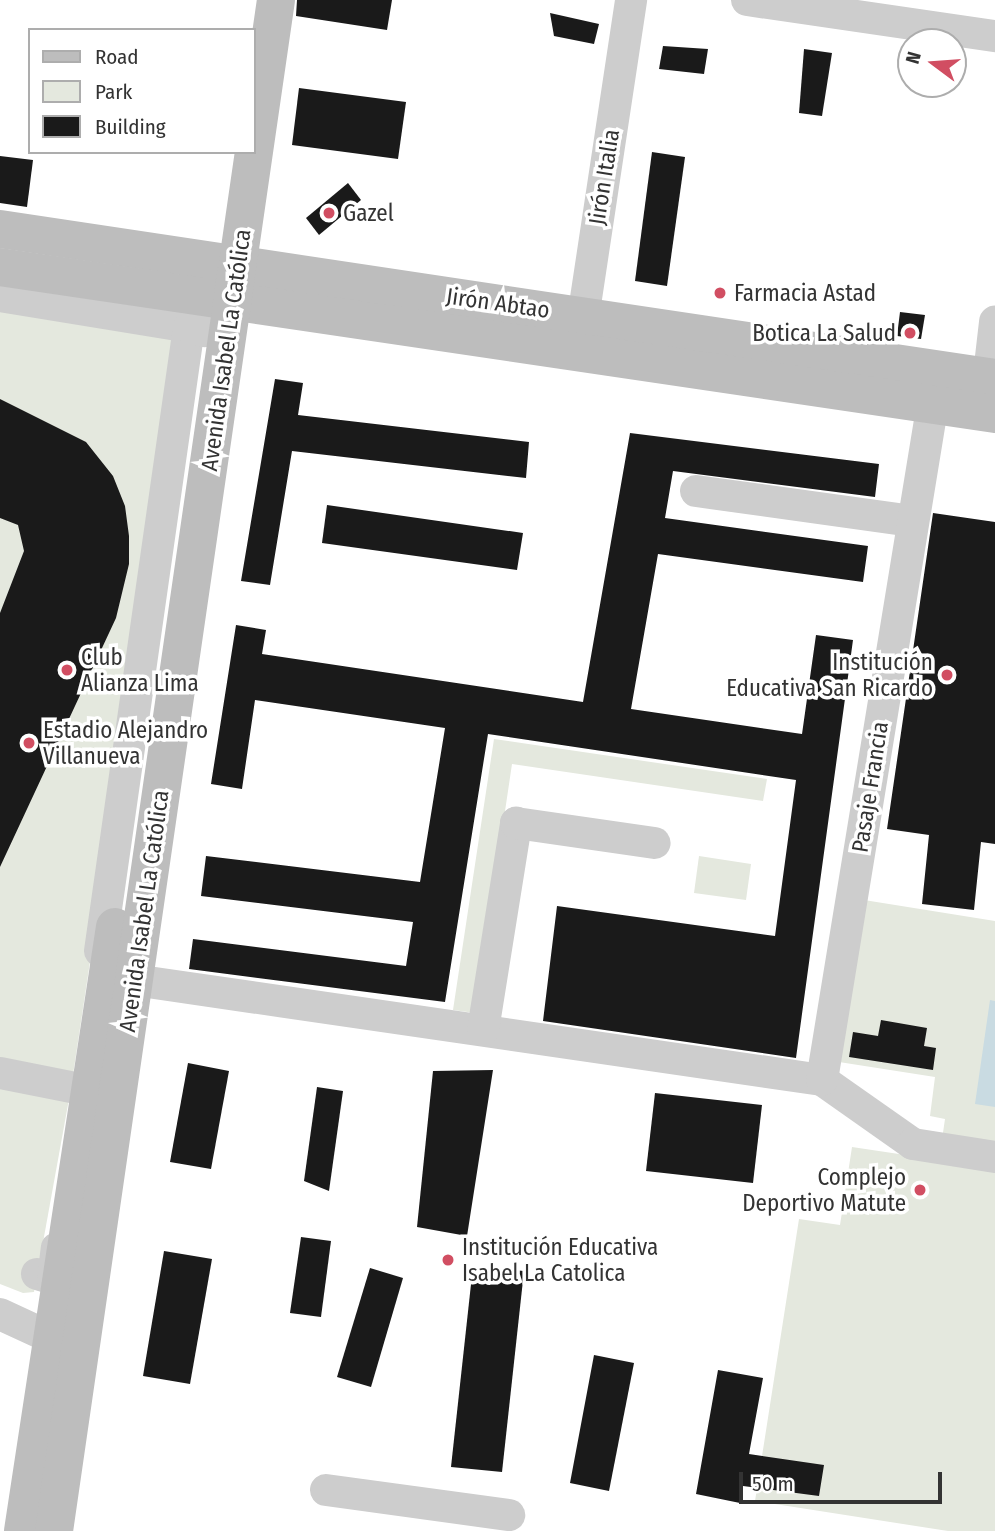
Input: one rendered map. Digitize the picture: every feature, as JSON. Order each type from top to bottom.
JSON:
[{"type":"street","points":[[250,28],[255,0]]},
{"type":"street","name":"Avenida Isabel La Católica","points":[[256,107],[276,0]]},
{"type":"street","name":"Jirón Italia","points":[[578,353],[631,0]]},
{"type":"street","points":[[747,0],[795,4],[995,36]]},
{"type":"street","name":"Avenida Isabel La Católica","points":[[227,262],[232,154]]},
{"type":"street","name":"Avenida Isabel La Católica","points":[[54,1531],[67,1340],[209,315],[227,262],[247,154]]},
{"type":"street","name":"Jirón Abtao","points":[[0,229],[583,316],[935,387]]},
{"type":"street","name":"Jirón Abtao","points":[[0,267],[209,315],[935,387],[991,395]]},
{"type":"street","points":[[0,296],[209,315],[80,1089],[53,1279],[37,1274]]},
{"type":"street","name":"Avenida Isabel La Católica","points":[[23,1531],[67,1340],[134,980],[209,315]]},
{"type":"street","points":[[991,395],[995,322]]},
{"type":"street","name":"Pasaje Francia","points":[[822,1080],[935,387]]},
{"type":"street","points":[[695,491],[912,521]]},
{"type":"street","points":[[483,1030],[516,823],[655,844]]},
{"type":"street","points":[[134,980],[822,1080],[913,1144],[995,1157]]},
{"type":"street","points":[[0,1073],[80,1089]]},
{"type":"street","points":[[0,1314],[67,1340]]},
{"type":"street","points":[[326,1490],[427,1518],[509,1515]]},
{"type":"green space","name":"Club Alianza Lima","points":[[0,311],[168,333],[181,358],[71,1088],[34,1292],[23,1293],[0,1284]]},
{"type":"green space","points":[[494,739],[767,779],[763,801],[512,764],[475,1013],[453,1010]]},
{"type":"green space","points":[[699,856],[751,864],[746,900],[694,893]]},
{"type":"green space","name":"Complejo Deportivo Matute","points":[[864,900],[995,921],[995,1531],[948,1531],[755,1501],[799,1219],[840,1225],[852,1147],[939,1160],[945,1119],[930,1116],[935,1077],[839,1062]]},
{"type":"shaded area","points":[[990,1000],[995,1001],[995,1107],[975,1104]]},
{"type":"building","points":[[297,0],[392,0],[387,30],[296,16]]},
{"type":"building","points":[[550,13],[599,24],[594,44],[554,36]]},
{"type":"building","points":[[663,46],[708,49],[704,74],[659,69]]},
{"type":"building","points":[[804,49],[832,53],[822,116],[799,113]]},
{"type":"building","points":[[299,88],[406,102],[398,159],[292,145]]},
{"type":"building","points":[[652,152],[685,157],[667,286],[635,281]]},
{"type":"building","points":[[0,156],[33,160],[27,207],[0,203]]},
{"type":"building","name":"Gazel","points":[[348,183],[361,200],[319,235],[306,218]]},
{"type":"building","points":[[900,312],[925,315],[921,339],[897,336]]},
{"type":"building","points":[[275,379],[303,383],[298,415],[529,442],[526,478],[292,451],[270,585],[241,581]]},
{"type":"building","name":"Estadio Alejandro Villanueva","points":[[0,399],[86,442],[113,476],[125,506],[129,564],[116,618],[0,867],[0,613],[24,551],[18,525],[0,518]]},
{"type":"building","points":[[630,433],[879,464],[875,497],[673,471],[665,518],[868,546],[863,582],[658,554],[631,709],[802,734],[816,635],[853,640],[796,1058],[543,1021],[557,906],[775,936],[796,780],[488,734],[445,1002],[189,969],[193,939],[406,966],[413,922],[201,896],[206,856],[420,882],[445,728],[255,700],[242,789],[211,784],[236,625],[266,630],[262,654],[583,702]]},
{"type":"building","points":[[327,505],[523,533],[517,570],[322,543]]},
{"type":"building","name":"Institución Educativa San Ricardo","points":[[933,513],[995,522],[995,844],[981,842],[974,910],[922,904],[929,835],[887,829]]},
{"type":"building","points":[[881,1020],[927,1028],[924,1046],[936,1048],[933,1070],[849,1057],[853,1032],[878,1036]]},
{"type":"building","points":[[188,1063],[229,1071],[211,1169],[170,1162]]},
{"type":"building","points":[[493,1070],[467,1236],[417,1227],[433,1071]]},
{"type":"building","points":[[317,1087],[343,1091],[329,1191],[304,1181]]},
{"type":"building","points":[[655,1093],[762,1105],[753,1183],[646,1171]]},
{"type":"building","points":[[301,1237],[331,1241],[321,1317],[290,1313]]},
{"type":"building","points":[[164,1251],[212,1259],[190,1384],[143,1376]]},
{"type":"building","points":[[473,1266],[524,1271],[502,1472],[451,1467]]},
{"type":"building","points":[[370,1268],[403,1278],[371,1387],[337,1377]]},
{"type":"building","points":[[594,1355],[634,1363],[609,1491],[570,1483]]},
{"type":"building","points":[[718,1370],[763,1378],[749,1454],[824,1465],[819,1496],[743,1486],[740,1503],[696,1494]]},
{"type":"place","name":"Gazel","points":[[329,213]]},
{"type":"place","name":"Farmacia Astad","points":[[720,293]]},
{"type":"place","name":"Botica La Salud","points":[[910,333]]},
{"type":"place","name":"Club Alianza Lima","points":[[67,670]]},
{"type":"place","name":"Institución Educativa San Ricardo","points":[[947,675]]},
{"type":"place","name":"Estadio Alejandro Villanueva","points":[[29,743]]},
{"type":"place","name":"Complejo Deportivo Matute","points":[[920,1190]]},
{"type":"place","name":"Institución Educativa Isabel La Catolica","points":[[448,1260]]}]
